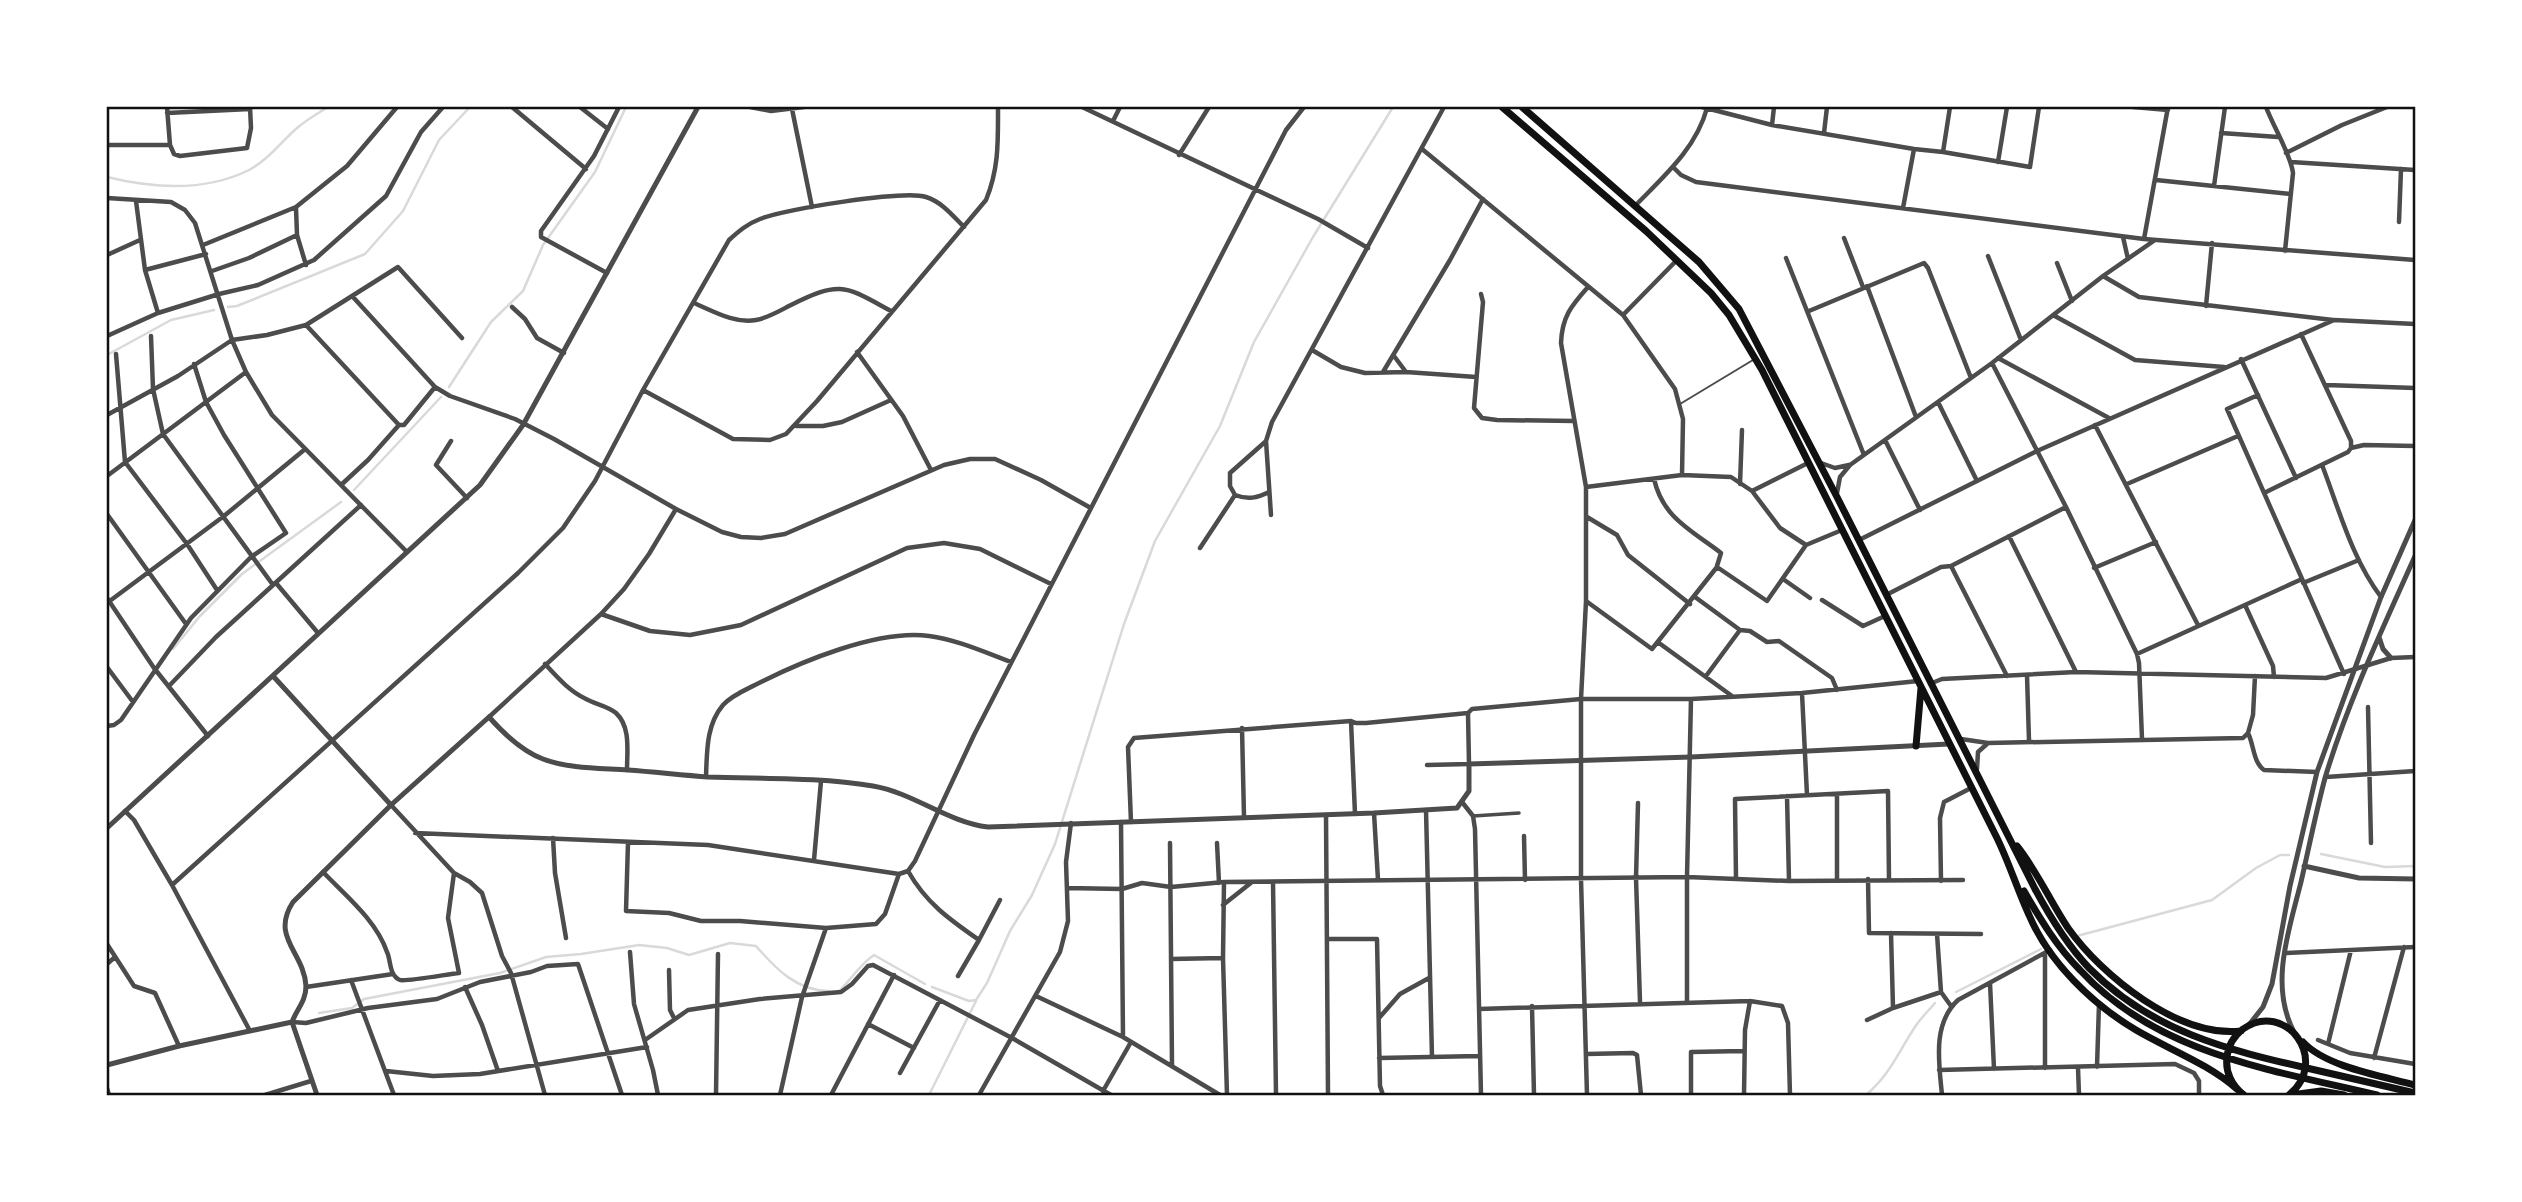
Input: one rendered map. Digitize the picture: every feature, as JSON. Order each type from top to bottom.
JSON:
[{"type":"main road","points":[[1502,107],[1677,260],[1729,315],[1755,359],[1843,529],[2015,876],[2041,921],[2068,958],[2101,991],[2128,1012],[2203,1051],[2377,1095]]},
{"type":"main road","points":[[1522,107],[1699,262],[1729,295],[1750,327],[2050,915],[2074,950],[2099,977],[2134,1005],[2164,1023],[2225,1048],[2415,1093]]},
{"type":"main road","points":[[1916,746],[1920,684]]},
{"type":"main road","points":[[2008,834],[2026,857],[2069,929],[2113,976],[2139,995],[2183,1022],[2213,1030],[2243,1029],[2258,1023],[2280,1024],[2316,1054],[2349,1067],[2415,1085]]},
{"type":"main road","points":[[2015,876],[2029,916],[2047,951],[2074,980],[2134,1030],[2218,1073],[2240,1093]]},
{"type":"main road","points":[[2240,1093],[2228,1072],[2227,1057],[2231,1043],[2243,1029]]},
{"type":"main road","points":[[2290,1095],[2300,1084],[2306,1068],[2304,1048],[2295,1034]]},
{"type":"main road","points":[[2290,1095],[2321,1091],[2344,1095]]},
{"type":"street","points":[[203,244],[296,207],[347,166],[397,107]]},
{"type":"street","points":[[107,336],[158,313],[219,293],[258,285],[314,260],[386,196],[421,132],[443,107]]},
{"type":"street","points":[[512,107],[586,169]]},
{"type":"street","points":[[580,107],[608,129]]},
{"type":"street","points":[[608,274],[541,237],[541,231],[586,169],[620,107]]},
{"type":"street","points":[[107,828],[480,485],[523,425],[698,107]]},
{"type":"street","points":[[750,107],[771,111],[804,107]]},
{"type":"street","points":[[643,390],[733,439],[770,440],[786,434],[986,200],[995,177],[998,157],[998,107]]},
{"type":"street","points":[[1082,107],[1318,219],[1368,248]]},
{"type":"street","points":[[1114,121],[1120,107]]},
{"type":"street","points":[[1179,155],[1209,107]]},
{"type":"street","points":[[415,832],[708,845],[899,874],[908,871],[1089,507],[1286,130],[1304,107]]},
{"type":"street","points":[[1271,515],[1266,441],[1272,422],[1444,107]]},
{"type":"street","points":[[1772,125],[1774,107]]},
{"type":"street","points":[[1824,133],[1827,107]]},
{"type":"street","points":[[1942,152],[1950,107]]},
{"type":"street","points":[[1998,162],[2007,107]]},
{"type":"street","points":[[1635,206],[1673,167],[1702,127],[1705,108],[1772,125],[2031,167],[2039,107]]},
{"type":"street","points":[[2133,107],[2168,108],[2144,239]]},
{"type":"street","points":[[2214,186],[2225,107]]},
{"type":"street","points":[[2266,107],[2291,162],[2291,194],[2285,251]]},
{"type":"street","points":[[2286,153],[2386,107]]},
{"type":"street","points":[[250,108],[251,128],[247,148],[180,156],[174,154],[170,145],[167,110],[250,108]]},
{"type":"street","points":[[792,108],[812,207]]},
{"type":"street","points":[[2221,133],[2278,138]]},
{"type":"street","points":[[107,145],[170,145]]},
{"type":"street","points":[[1422,149],[1623,315],[1675,389],[1683,419],[1682,475]]},
{"type":"street","points":[[1903,208],[1914,149]]},
{"type":"street","points":[[2291,162],[2415,170]]},
{"type":"street","points":[[1673,167],[1681,175],[1696,182],[2123,237],[2415,260]]},
{"type":"street","points":[[2399,222],[2401,169]]},
{"type":"street","points":[[2156,180],[2291,194]]},
{"type":"street","points":[[172,885],[518,573],[563,528],[603,468],[643,390],[729,240],[745,225],[762,217],[812,207],[910,194],[928,198],[945,208],[964,227]]},
{"type":"street","points":[[107,198],[170,202],[185,210],[195,223],[203,244],[232,340],[246,372],[272,415],[407,553]]},
{"type":"street","points":[[1383,372],[1483,199]]},
{"type":"street","points":[[136,201],[145,270],[158,313]]},
{"type":"street","points":[[296,207],[297,235],[306,265]]},
{"type":"street","points":[[212,271],[249,258],[297,235]]},
{"type":"street","points":[[2123,237],[2128,259]]},
{"type":"street","points":[[1844,238],[1916,417]]},
{"type":"street","points":[[1837,497],[1838,482],[1850,465],[1992,363],[2155,239]]},
{"type":"street","points":[[107,255],[140,240]]},
{"type":"street","points":[[2206,306],[2212,243]]},
{"type":"street","points":[[145,270],[206,254]]},
{"type":"street","points":[[1988,256],[2021,340]]},
{"type":"street","points":[[1786,258],[1864,455]]},
{"type":"street","points":[[1623,315],[1677,260]]},
{"type":"street","points":[[1809,311],[1924,263],[1971,378]]},
{"type":"street","points":[[2057,263],[2072,301]]},
{"type":"street","points":[[107,415],[232,340],[306,325],[398,267],[462,338]]},
{"type":"street","points":[[2103,276],[2139,297],[2334,320],[2415,324]]},
{"type":"street","points":[[1587,1095],[1581,879],[1581,699],[1586,601],[1586,487],[1561,343],[1562,324],[1574,302],[1588,287]]},
{"type":"street","points":[[694,303],[734,320],[757,320],[813,294],[840,288],[853,290],[891,311]]},
{"type":"street","points":[[1482,294],[1475,408],[1482,418],[1574,421]]},
{"type":"street","points":[[353,297],[435,387],[450,396],[515,419],[722,532],[741,537],[785,534],[931,470],[970,459],[995,459],[1041,480],[1089,507]]},
{"type":"street","points":[[512,307],[525,318],[534,334],[564,353]]},
{"type":"street","points":[[2053,315],[2135,360],[2225,367]]},
{"type":"street","points":[[1859,540],[2037,451],[2334,320]]},
{"type":"street","points":[[306,325],[399,425]]},
{"type":"street","points":[[2301,334],[2351,441],[2351,448]]},
{"type":"street","points":[[151,336],[153,389],[163,434],[251,557],[318,633]]},
{"type":"street","points":[[1312,350],[1341,367],[1365,373],[1406,372],[1476,377]]},
{"type":"street","points":[[857,352],[903,416],[931,470]]},
{"type":"street","points":[[116,354],[125,462],[218,590]]},
{"type":"street","points":[[1394,356],[1406,372]]},
{"type":"street","points":[[1998,358],[2109,419]]},
{"type":"street","points":[[2241,359],[2296,478]]},
{"type":"street","points":[[1992,363],[2137,654],[2142,739]]},
{"type":"street","points":[[107,726],[121,720],[186,624],[251,557],[286,533],[224,435],[206,402],[194,365]]},
{"type":"street","points":[[107,476],[246,372]]},
{"type":"street","points":[[2326,385],[2415,388]]},
{"type":"street","points":[[341,485],[399,425],[404,425],[435,387]]},
{"type":"street","points":[[2258,395],[2227,409],[2344,674]]},
{"type":"street","points":[[795,426],[823,426],[842,422],[891,400]]},
{"type":"street","points":[[1938,402],[1977,481]]},
{"type":"street","points":[[2095,425],[2199,625]]},
{"type":"street","points":[[1740,484],[1742,430]]},
{"type":"street","points":[[2127,484],[2238,436]]},
{"type":"street","points":[[1885,440],[1920,510]]},
{"type":"street","points":[[451,441],[436,465],[467,498]]},
{"type":"street","points":[[1266,441],[1230,473],[1230,486],[1235,495],[1243,498],[1257,498],[1269,492]]},
{"type":"street","points":[[2264,493],[2348,452],[2351,448],[2364,445],[2415,446]]},
{"type":"street","points":[[208,736],[155,668],[108,601],[224,516],[304,450]]},
{"type":"street","points":[[1818,460],[1835,468],[1850,465]]},
{"type":"street","points":[[1752,491],[1808,463]]},
{"type":"street","points":[[2322,465],[2359,560],[2381,597]]},
{"type":"street","points":[[1586,487],[1682,475],[1731,477],[1752,491],[1780,528],[1806,545]]},
{"type":"street","points":[[1586,601],[1649,648],[1655,648],[1717,567],[1721,553],[1671,515],[1658,498],[1654,479]]},
{"type":"street","points":[[1200,548],[1235,495]]},
{"type":"street","points":[[169,686],[216,637],[361,505]]},
{"type":"street","points":[[1886,595],[1941,567],[1951,566],[2066,507]]},
{"type":"street","points":[[317,1095],[292,1022],[304,1002],[306,987],[284,928],[285,914],[293,902],[391,805],[601,614],[643,563],[676,509]]},
{"type":"street","points":[[107,514],[186,624]]},
{"type":"street","points":[[1587,517],[1617,535],[1628,555],[1690,604]]},
{"type":"street","points":[[2243,1029],[2263,1007],[2269,992],[2317,772],[2381,597],[2415,520]]},
{"type":"street","points":[[1717,567],[1767,601],[1806,545],[1843,529]]},
{"type":"street","points":[[2009,536],[2076,672]]},
{"type":"street","points":[[2094,568],[2156,542]]},
{"type":"street","points":[[601,614],[650,631],[690,635],[741,625],[907,548],[944,543],[980,549],[1051,584]]},
{"type":"street","points":[[2295,1034],[2286,1015],[2282,997],[2285,953],[2326,777],[2352,701],[2415,556]]},
{"type":"street","points":[[2137,654],[2245,604],[2359,560]]},
{"type":"street","points":[[1951,566],[2007,676]]},
{"type":"street","points":[[1783,579],[1810,598]]},
{"type":"street","points":[[1695,597],[1740,629],[1750,631],[1767,642],[1779,641],[1832,678],[1837,690]]},
{"type":"street","points":[[1822,600],[1863,626],[1886,615]]},
{"type":"street","points":[[2245,604],[2273,666],[2274,677]]},
{"type":"street","points":[[1706,676],[1740,629]]},
{"type":"street","points":[[706,776],[707,743],[712,724],[724,704],[783,671],[860,643],[896,636],[927,635],[957,642],[1011,662]]},
{"type":"street","points":[[2379,636],[2383,649],[2391,658]]},
{"type":"street","points":[[1659,643],[1733,696]]},
{"type":"street","points":[[1931,683],[1942,679],[2076,672],[2326,678],[2391,658],[2415,657]]},
{"type":"street","points":[[545,664],[566,687],[615,712],[625,727],[628,741],[627,770]]},
{"type":"street","points":[[107,667],[133,702]]},
{"type":"street","points":[[2027,675],[2029,741]]},
{"type":"street","points":[[273,676],[454,873],[470,882],[482,894],[502,956],[512,974],[545,1095]]},
{"type":"street","points":[[1960,738],[1970,742],[1988,743],[2243,738],[2248,733],[2253,715],[2255,676]]},
{"type":"street","points":[[1131,822],[1128,747],[1134,738],[1351,720],[1366,723],[1468,713],[1472,709],[1581,699],[1690,699],[1920,684]]},
{"type":"street","points":[[1802,693],[1807,795]]},
{"type":"street","points":[[1687,1002],[1686,877],[1690,699]]},
{"type":"street","points":[[2368,707],[2371,843]]},
{"type":"street","points":[[489,717],[502,732],[543,759],[580,767],[821,781],[877,787],[895,792],[969,825],[988,827],[1374,814],[1457,808],[1469,791],[1468,713]]},
{"type":"street","points":[[1351,720],[1355,814]]},
{"type":"street","points":[[1242,728],[1244,817]]},
{"type":"street","points":[[2248,733],[2254,746],[2255,758],[2264,770],[2317,772]]},
{"type":"street","points":[[1978,775],[1976,757],[1988,743]]},
{"type":"street","points":[[1427,765],[1690,758],[1949,744]]},
{"type":"street","points":[[2326,777],[2415,771]]},
{"type":"street","points":[[814,860],[821,781]]},
{"type":"street","points":[[1941,881],[1940,818],[1944,802],[1971,788]]},
{"type":"street","points":[[1736,879],[1735,799],[1888,791],[1889,880]]},
{"type":"street","points":[[1837,794],[1837,880]]},
{"type":"street","points":[[1787,796],[1789,881]]},
{"type":"street","points":[[1462,802],[1473,816],[1481,1095]]},
{"type":"street","points":[[1639,803],[1636,878],[1640,1002]]},
{"type":"street","points":[[1426,810],[1432,1057]]},
{"type":"street","points":[[125,811],[134,820],[172,885],[250,1031]]},
{"type":"street","points":[[1473,816],[1520,813]]},
{"type":"street","points":[[1374,814],[1378,880]]},
{"type":"street","points":[[1326,815],[1328,1095]]},
{"type":"street","points":[[1121,822],[1123,1037]]},
{"type":"street","points":[[979,1095],[1060,952],[1066,933],[1067,841],[1064,824]]},
{"type":"street","points":[[1524,836],[1525,880]]},
{"type":"street","points":[[553,838],[555,873],[566,938]]},
{"type":"street","points":[[628,842],[626,911],[669,913],[701,921],[740,921],[827,928],[876,924],[885,914],[899,874]]},
{"type":"street","points":[[1170,843],[1172,1065]]},
{"type":"street","points":[[1217,843],[1223,905],[1227,1095]]},
{"type":"street","points":[[2304,866],[2359,878],[2415,880]]},
{"type":"street","points":[[908,871],[920,892],[930,902],[979,940]]},
{"type":"street","points":[[323,872],[366,916],[388,952],[393,974],[403,981],[458,973],[448,918],[454,873]]},
{"type":"street","points":[[1067,888],[1122,889],[1142,883],[1171,887],[1253,882],[1686,877],[1789,881],[1963,880]]},
{"type":"street","points":[[1868,879],[1869,933],[1981,934]]},
{"type":"street","points":[[1223,905],[1253,882]]},
{"type":"street","points":[[1273,882],[1276,1095]]},
{"type":"street","points":[[958,976],[1000,900]]},
{"type":"street","points":[[780,1095],[803,997],[827,928]]},
{"type":"street","points":[[1891,933],[1893,1008]]},
{"type":"street","points":[[1937,933],[1941,992],[1951,1006]]},
{"type":"street","points":[[1328,939],[1377,939],[1380,1086],[1383,1095]]},
{"type":"street","points":[[107,944],[134,986],[155,993],[179,1046]]},
{"type":"street","points":[[2374,1058],[2404,947]]},
{"type":"street","points":[[2285,953],[2415,947]]},
{"type":"street","points":[[2328,1044],[2351,950]]},
{"type":"street","points":[[1942,1095],[1941,1023],[1951,1006],[2047,951]]},
{"type":"street","points":[[2045,1068],[2047,951]]},
{"type":"street","points":[[630,952],[634,1004],[658,1095]]},
{"type":"street","points":[[716,1095],[718,954]]},
{"type":"street","points":[[107,964],[115,957]]},
{"type":"street","points":[[1171,958],[1223,958]]},
{"type":"street","points":[[107,1065],[179,1046],[292,1022],[306,1023],[362,1008],[437,999],[464,987],[512,974],[547,966],[578,964],[622,1095]]},
{"type":"street","points":[[645,1040],[688,1010],[760,999],[841,992],[868,966],[882,968],[1013,1038],[1111,1095]]},
{"type":"street","points":[[669,970],[670,1010],[674,1018]]},
{"type":"street","points":[[306,987],[393,974]]},
{"type":"street","points":[[831,1095],[894,975]]},
{"type":"street","points":[[1379,1018],[1400,994],[1429,978]]},
{"type":"street","points":[[351,980],[394,1095]]},
{"type":"street","points":[[1990,983],[1994,1070]]},
{"type":"street","points":[[464,987],[482,1025],[498,1071]]},
{"type":"street","points":[[1867,1020],[1941,992]]},
{"type":"street","points":[[1036,996],[1123,1037],[1220,1095]]},
{"type":"street","points":[[900,1073],[940,1000]]},
{"type":"street","points":[[1479,1009],[1750,1000],[1782,1006],[1788,1023],[1790,1095]]},
{"type":"street","points":[[1744,1095],[1744,1051],[1750,1000]]},
{"type":"street","points":[[2097,1067],[2099,1003]]},
{"type":"street","points":[[1532,1006],[1534,1095]]},
{"type":"street","points":[[868,1024],[914,1048]]},
{"type":"street","points":[[2318,1040],[2350,1054],[2415,1064]]},
{"type":"street","points":[[1103,1091],[1131,1042]]},
{"type":"street","points":[[386,1071],[433,1076],[498,1071],[647,1047]]},
{"type":"street","points":[[1691,1095],[1691,1052],[1744,1051]]},
{"type":"street","points":[[1586,1054],[1637,1055],[1641,1095]]},
{"type":"street","points":[[1379,1058],[1480,1056]]},
{"type":"street","points":[[1940,1070],[2175,1064],[2194,1073],[2199,1082],[2199,1095]]},
{"type":"street","points":[[2078,1068],[2079,1095]]},
{"type":"street","points":[[265,1095],[311,1081]]},
{"type":"street","points":[[107,1088],[109,1095]]},
{"type":"lane","points":[[1679,404],[1755,359]]},
{"type":"waterway","points":[[107,177],[142,184],[178,186],[197,185],[232,177],[256,166],[301,125],[328,107]]},
{"type":"waterway","points":[[228,307],[237,306],[365,254],[403,211],[439,140],[470,107]]},
{"type":"waterway","points":[[449,387],[491,322],[523,291],[543,245],[595,172],[626,107]]},
{"type":"waterway","points":[[932,987],[969,1001],[976,1000],[987,983],[1010,931],[1032,895],[1055,844],[1124,624],[1155,541],[1220,426],[1254,342],[1313,237],[1393,107]]},
{"type":"waterway","points":[[107,355],[171,320],[214,310]]},
{"type":"waterway","points":[[354,490],[441,397]]},
{"type":"waterway","points":[[173,649],[200,616],[242,574],[341,502]]},
{"type":"waterway","points":[[2321,854],[2385,867],[2415,866]]},
{"type":"waterway","points":[[2077,936],[2212,900],[2256,868],[2280,855],[2289,855]]},
{"type":"waterway","points":[[319,1013],[352,1008],[364,999],[500,973],[546,957],[639,945],[667,948],[689,955],[730,943],[756,946],[771,963],[797,983],[829,991]]},
{"type":"waterway","points":[[1956,992],[2041,949]]},
{"type":"waterway","points":[[839,991],[874,955],[925,984]]},
{"type":"waterway","points":[[929,1095],[976,1001]]},
{"type":"waterway","points":[[1866,1095],[1882,1079],[1917,1024],[1935,1003]]}]
